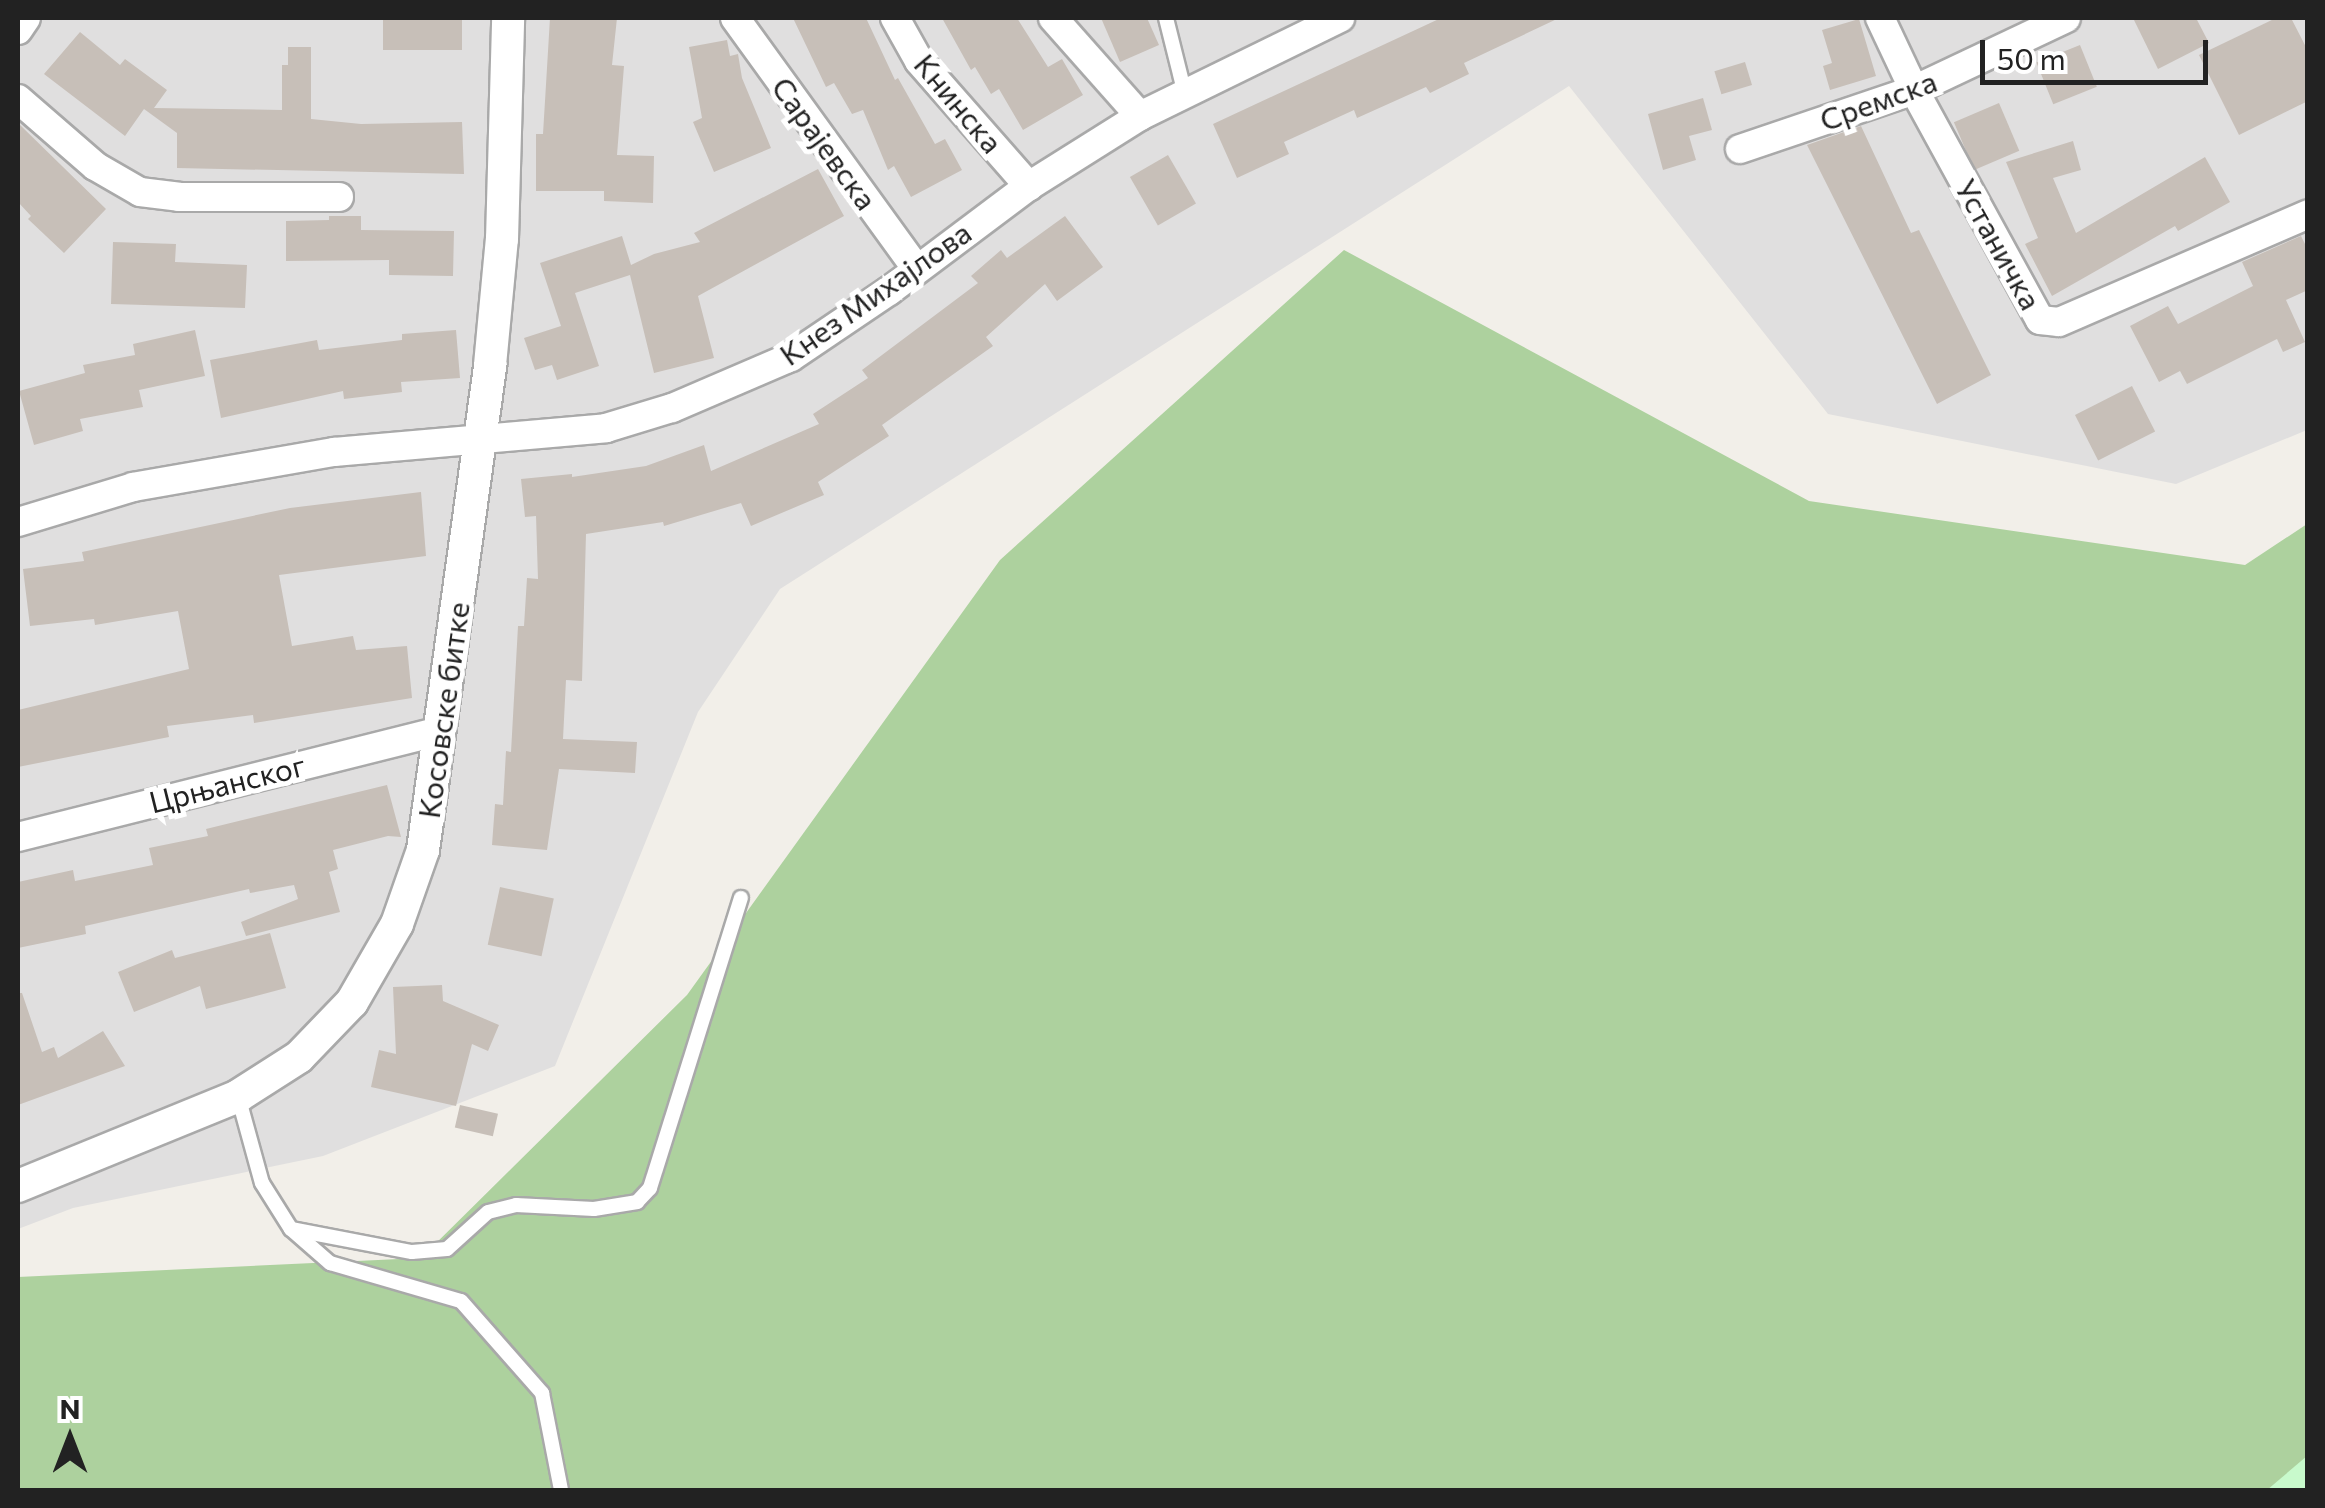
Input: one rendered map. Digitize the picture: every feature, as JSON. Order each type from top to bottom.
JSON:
[{"type":"street","points":[[18,30],[26,18]]},
{"type":"street","name":"Косовске битке","points":[[18,1186],[238,1096],[299,1056],[352,1002],[397,924],[423,850],[480,437],[502,239],[508,18]]},
{"type":"street","name":"Сарајевска","points":[[734,18],[916,268]]},
{"type":"street","name":"Книнска","points":[[895,18],[919,61],[1029,186]]},
{"type":"street","points":[[1054,18],[1140,116]]},
{"type":"street","name":"Устаничка","points":[[1880,18],[1914,90],[2040,320],[2059,322],[2308,214]]},
{"type":"street","name":"Сремска","points":[[1740,149],[1914,90],[2066,18]]},
{"type":"street","name":"Кнез Михајлова","points":[[18,522],[134,487],[334,452],[606,428],[672,408],[791,356],[1029,186],[1140,116],[1336,19]]},
{"type":"street","points":[[18,99],[95,166],[140,192],[179,197],[339,197]]},
{"type":"street","name":"Црњанског","points":[[18,837],[437,732]]},
{"type":"lane","points":[[1166,18],[1185,94]]},
{"type":"lane","points":[[292,1229],[412,1252],[447,1249],[488,1212],[516,1205],[594,1209],[636,1202],[650,1188],[742,898]]},
{"type":"lane","points":[[238,1096],[262,1183],[292,1229],[330,1263],[461,1301],[542,1393],[561,1490]]},
{"type":"shaded area","points":[[18,18],[2307,18],[2307,430],[2176,484],[1828,414],[1569,86],[780,589],[698,712],[555,1066],[323,1156],[73,1208],[18,1229]]},
{"type":"green space","points":[[1344,250],[1809,501],[2245,565],[2307,524],[2307,1490],[18,1490],[18,1277],[421,1258],[687,995],[1000,560]]},
{"type":"green space","points":[[2307,1456],[2307,1490],[2267,1490]]},
{"type":"building","points":[[383,18],[462,18],[462,50],[383,50]]},
{"type":"building","points":[[550,18],[617,18],[612,65],[624,66],[617,155],[654,156],[653,203],[604,201],[604,191],[536,191],[536,134],[543,134]]},
{"type":"building","points":[[793,18],[866,18],[895,80],[898,78],[935,144],[945,139],[962,170],[911,197],[894,166],[888,170],[863,110],[852,114],[834,83],[826,87]]},
{"type":"building","points":[[942,18],[1017,18],[1048,67],[1062,59],[1083,95],[1023,130],[999,89],[991,94],[975,67],[971,70]]},
{"type":"building","points":[[1101,18],[1147,18],[1159,45],[1120,62]]},
{"type":"building","points":[[1441,18],[1559,18],[1464,63],[1469,74],[1430,93],[1426,87],[1357,118],[1354,110],[1284,142],[1289,154],[1237,178],[1213,124]]},
{"type":"building","points":[[2133,18],[2196,18],[2209,43],[2158,69]]},
{"type":"building","points":[[2276,18],[2291,18],[2308,51],[2308,101],[2239,135],[2199,55]]},
{"type":"building","points":[[1859,19],[1876,76],[1830,90],[1823,66],[1832,63],[1822,30]]},
{"type":"building","points":[[80,32],[120,65],[125,59],[167,90],[154,108],[282,110],[282,65],[288,65],[288,47],[311,47],[311,119],[361,124],[462,122],[464,174],[177,168],[177,133],[144,109],[125,136],[44,74]]},
{"type":"building","points":[[727,40],[730,56],[738,54],[742,78],[771,148],[714,172],[693,122],[702,118],[689,47]]},
{"type":"building","points":[[2080,45],[2097,87],[2053,104],[2036,63]]},
{"type":"building","points":[[1745,62],[1752,85],[1721,94],[1714,71]]},
{"type":"building","points":[[1703,98],[1712,130],[1689,136],[1696,160],[1663,170],[1648,114]]},
{"type":"building","points":[[1999,103],[2019,151],[1974,170],[1954,122]]},
{"type":"building","points":[[18,123],[106,209],[64,253],[28,219],[31,216],[18,202]]},
{"type":"building","points":[[1861,126],[1911,233],[1919,230],[1991,375],[1937,404],[1807,145]]},
{"type":"building","points":[[2073,141],[2081,170],[2053,178],[2076,233],[2205,157],[2230,202],[2178,231],[2175,226],[2052,296],[2025,244],[2038,238],[2006,162]]},
{"type":"building","points":[[1168,155],[1196,203],[1158,225],[1130,177]]},
{"type":"building","points":[[818,169],[844,216],[698,296],[714,358],[654,373],[630,275],[575,293],[599,366],[557,380],[552,365],[535,370],[524,338],[561,326],[540,263],[622,236],[631,265],[654,254],[700,242],[694,233]]},
{"type":"building","points":[[329,216],[361,216],[361,230],[454,231],[453,276],[389,275],[389,260],[286,261],[286,221],[329,220]]},
{"type":"building","points":[[1065,216],[1103,267],[1057,301],[1045,284],[986,337],[993,346],[882,425],[889,436],[818,482],[824,495],[751,526],[741,503],[664,526],[663,522],[586,534],[582,681],[566,680],[563,739],[637,742],[635,773],[559,769],[547,850],[492,845],[495,804],[503,805],[506,751],[511,752],[518,626],[524,626],[527,578],[538,579],[536,516],[525,517],[521,479],[572,477],[646,466],[704,445],[711,471],[819,424],[813,414],[868,378],[862,370],[978,283],[971,276],[1001,250],[1007,258]]},
{"type":"building","points":[[2301,236],[2308,250],[2308,290],[2286,300],[2305,342],[2283,352],[2277,339],[2187,384],[2180,371],[2159,382],[2130,326],[2168,306],[2178,324],[2253,286],[2242,262]]},
{"type":"building","points":[[113,242],[176,244],[175,262],[247,265],[245,308],[111,304]]},
{"type":"building","points":[[195,330],[205,376],[139,390],[143,407],[80,419],[83,431],[34,445],[19,391],[85,373],[83,365],[135,355],[133,344]]},
{"type":"building","points":[[456,330],[460,378],[401,382],[402,392],[344,399],[343,391],[221,418],[210,360],[317,340],[319,350],[402,340],[402,334]]},
{"type":"building","points":[[2132,386],[2155,431],[2098,460],[2075,415]]},
{"type":"building","points":[[421,492],[426,556],[279,575],[292,646],[353,636],[356,650],[407,646],[412,698],[254,723],[253,715],[167,726],[169,737],[18,767],[18,710],[189,669],[178,611],[95,625],[94,619],[30,626],[23,569],[84,561],[82,552],[290,508]]},
{"type":"building","points":[[387,785],[401,837],[388,836],[333,850],[338,869],[329,872],[340,912],[246,936],[241,922],[298,899],[294,885],[250,893],[249,889],[85,926],[86,934],[18,948],[18,882],[73,870],[75,881],[153,865],[149,848],[208,836],[206,829]]},
{"type":"building","points":[[500,887],[554,898],[542,956],[488,945]]},
{"type":"building","points":[[270,933],[286,988],[206,1009],[200,986],[134,1012],[118,972],[172,950],[175,958]]},
{"type":"building","points":[[442,985],[443,1001],[499,1025],[488,1051],[472,1044],[456,1106],[371,1087],[379,1050],[396,1054],[393,987]]},
{"type":"building","points":[[18,993],[22,993],[42,1052],[54,1047],[58,1058],[103,1031],[125,1066],[18,1105]]},
{"type":"building","points":[[460,1105],[498,1114],[493,1136],[455,1127]]}]
